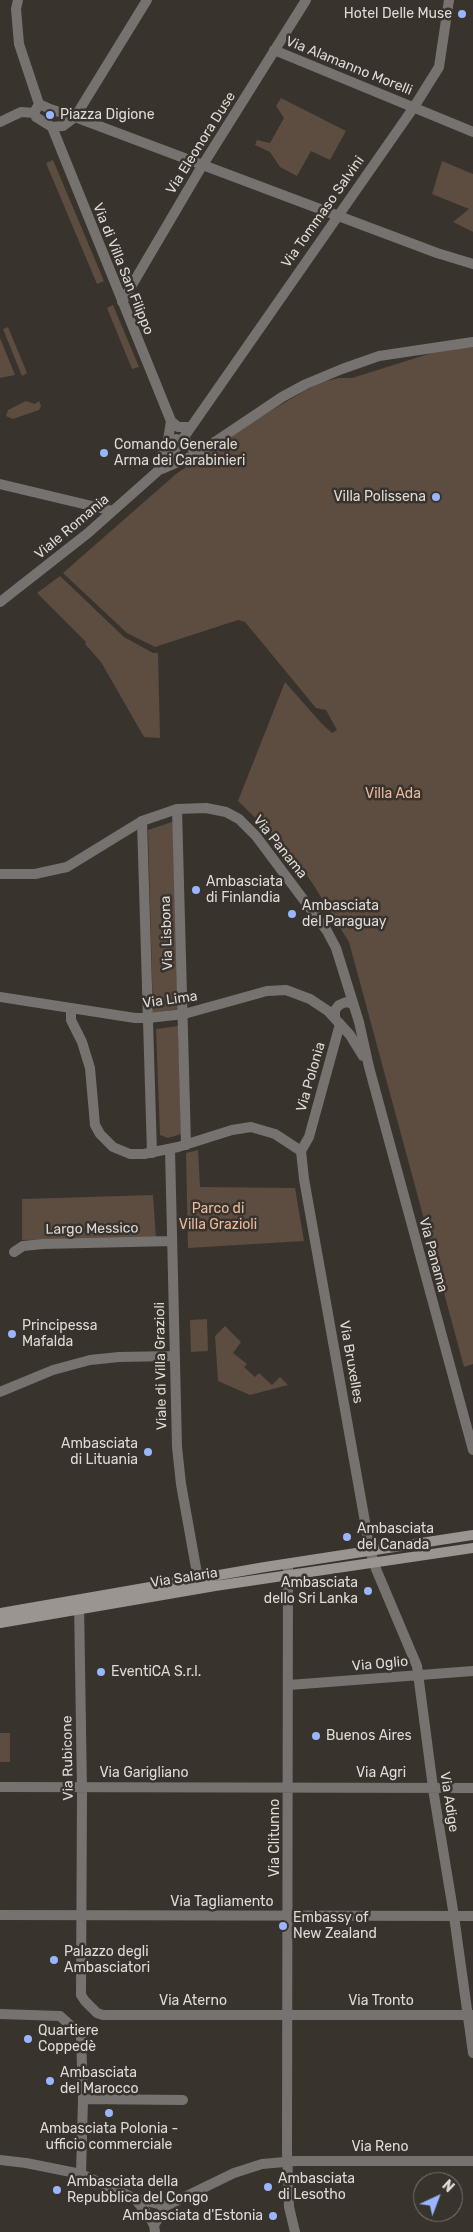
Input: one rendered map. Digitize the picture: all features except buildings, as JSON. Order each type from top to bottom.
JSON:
[{"type":"main road","name":"Via Salaria","points":[[0,1623],[198,1579],[370,1550],[473,1536]]},
{"type":"main road","name":"Via Salaria","points":[[0,1613],[79,1605],[473,1548]]},
{"type":"street","points":[[18,0],[16,9],[19,44],[40,121],[52,128],[63,126],[75,117],[146,0]]},
{"type":"street","name":"Via Eleonora Duse","points":[[122,302],[203,165],[306,0]]},
{"type":"street","name":"Via Tommaso Salvini","points":[[159,470],[414,107],[439,67],[449,0]]},
{"type":"street","name":"Via Alamanno Morelli","points":[[274,50],[473,132]]},
{"type":"street","points":[[0,122],[21,112],[37,109],[75,117],[337,216],[473,264]]},
{"type":"street","name":"Via di Villa San Filippo","points":[[52,128],[171,421]]},
{"type":"street","points":[[171,421],[168,440],[158,462],[159,470],[197,454],[282,397],[306,384],[342,369],[378,356],[473,342]]},
{"type":"street","points":[[171,421],[178,427],[190,427]]},
{"type":"street","points":[[168,440],[182,439],[197,454]]},
{"type":"street","name":"Viale Romania","points":[[0,602],[52,563],[159,470]]},
{"type":"street","points":[[0,484],[113,511]]},
{"type":"street","name":"Via Panama","points":[[0,874],[35,874],[67,867],[142,821],[177,810],[199,808],[220,811],[236,817],[250,829],[328,931],[336,948],[473,1450]]},
{"type":"street","name":"Via Lisbona","points":[[177,810],[184,1014],[186,1145]]},
{"type":"street","name":"Via Lisbona","points":[[142,821],[152,1153]]},
{"type":"street","name":"Via Lima","points":[[0,997],[135,1018],[148,1018],[184,1014],[279,989],[290,990],[305,996],[338,1021],[357,1046],[368,1067]]},
{"type":"street","points":[[338,1021],[351,1021],[351,1007]]},
{"type":"street","name":"Via Polonia","points":[[301,1151],[309,1137],[338,1021],[335,1010],[351,1007]]},
{"type":"street","points":[[71,1008],[71,1020],[82,1042],[90,1068],[93,1117],[97,1130],[106,1141],[123,1152],[134,1154],[170,1150],[226,1131],[251,1127],[269,1131],[301,1151]]},
{"type":"street","name":"Viale di Villa Grazioli","points":[[170,1150],[178,1468],[198,1579]]},
{"type":"street","name":"Via Bruxelles","points":[[301,1151],[304,1179],[370,1550]]},
{"type":"street","name":"Largo Messico","points":[[14,1252],[23,1246],[43,1244],[172,1241]]},
{"type":"street","points":[[0,1392],[53,1370],[90,1360],[119,1357],[175,1356]]},
{"type":"street","points":[[370,1550],[373,1562]]},
{"type":"street","name":"Via Adige","points":[[373,1562],[417,1666],[432,1787],[470,2015],[473,2053]]},
{"type":"street","name":"Via Clitunno","points":[[288,1564],[287,2162],[289,2207],[295,2232]]},
{"type":"street","name":"Via Rubicone","points":[[79,1605],[82,1787],[81,1995],[99,2014]]},
{"type":"street","name":"Via Oglio","points":[[289,1685],[473,1671]]},
{"type":"street","name":"Via Garigliano","points":[[0,1787],[289,1786]]},
{"type":"street","name":"Via Agri","points":[[289,1786],[473,1788]]},
{"type":"street","name":"Via Tagliamento","points":[[0,1914],[473,1916]]},
{"type":"street","points":[[0,2014],[60,2016],[81,2037],[83,2100],[81,2174]]},
{"type":"street","name":"Via Aterno","points":[[99,2014],[288,2015]]},
{"type":"street","name":"Via Tronto","points":[[288,2015],[470,2015]]},
{"type":"street","points":[[83,2100],[183,2100]]},
{"type":"street","points":[[0,2160],[81,2174],[134,2198],[166,2206],[154,2228]]},
{"type":"street","name":"Via Reno","points":[[166,2206],[258,2164],[287,2162],[473,2161]]},
{"type":"street","points":[[134,2198],[146,2212],[154,2228]]},
{"type":"green space","points":[[281,98],[346,131],[330,160],[311,151],[297,176],[280,167],[270,152],[255,145],[257,140],[270,143],[284,118],[276,106]]},
{"type":"green space","points":[[53,160],[104,281],[97,284],[46,163]]},
{"type":"green space","points":[[442,161],[473,174],[473,232],[453,222],[469,209],[432,194]]},
{"type":"green space","points":[[113,305],[139,367],[132,369],[107,308]]},
{"type":"green space","points":[[8,327],[27,373],[22,376],[3,329]]},
{"type":"green space","points":[[0,338],[15,375],[0,378]]},
{"type":"green space","name":"Villa Ada","points":[[473,346],[473,1364],[464,1367],[349,942],[311,881],[284,846],[238,801],[285,682],[322,724],[332,733],[337,730],[326,710],[316,708],[245,622],[238,620],[155,647],[127,633],[63,573],[176,474],[267,413],[306,390],[322,382],[339,378],[352,378],[435,352]]},
{"type":"green space","points":[[26,401],[35,404],[39,401],[41,406],[39,410],[13,419],[6,416],[8,410]]},
{"type":"green space","points":[[60,576],[124,637],[153,653],[158,653],[160,738],[144,737],[101,662],[85,644],[86,642],[37,593]]},
{"type":"green space","points":[[175,821],[179,1009],[153,1013],[148,830]]},
{"type":"green space","points":[[178,1026],[181,1134],[168,1138],[160,1135],[156,1029]]},
{"type":"green space","name":"Parco di Villa Grazioli","points":[[198,1150],[200,1187],[295,1188],[304,1241],[188,1248],[186,1153]]},
{"type":"green space","points":[[153,1195],[156,1238],[22,1240],[22,1199]]},
{"type":"green space","points":[[207,1319],[208,1351],[191,1352],[190,1320]]},
{"type":"green space","points":[[225,1326],[241,1342],[233,1353],[247,1364],[244,1367],[255,1377],[259,1373],[272,1385],[280,1377],[288,1385],[250,1395],[218,1381],[215,1336]]},
{"type":"green space","points":[[0,1733],[10,1733],[10,1762],[0,1762]]},
{"type":"place","name":"Hotel Delle Muse","points":[[462,14]]},
{"type":"place","name":"Piazza Digione","points":[[50,115]]},
{"type":"place","name":"Comando Generale Arma dei Carabinieri","points":[[104,453]]},
{"type":"place","name":"Villa Polissena","points":[[436,497]]},
{"type":"place","name":"Ambasciata di Finlandia","points":[[196,890]]},
{"type":"place","name":"Ambasciata del Paraguay","points":[[292,914]]},
{"type":"place","name":"Principessa Mafalda","points":[[12,1334]]},
{"type":"place","name":"Ambasciata di Lituania","points":[[148,1452]]},
{"type":"place","name":"Ambasciata del Canada","points":[[347,1537]]},
{"type":"place","name":"Ambasciata dello Sri Lanka","points":[[368,1591]]},
{"type":"place","name":"EventiCA S.r.l.","points":[[101,1672]]},
{"type":"place","name":"Buenos Aires","points":[[316,1736]]},
{"type":"place","name":"Embassy of New Zealand","points":[[283,1926]]},
{"type":"place","name":"Palazzo degli Ambasciatori","points":[[54,1960]]},
{"type":"place","name":"Quartiere Coppedè","points":[[28,2039]]},
{"type":"place","name":"Ambasciata del Marocco","points":[[50,2081]]},
{"type":"place","name":"Ambasciata Polonia - ufficio commerciale","points":[[109,2113]]},
{"type":"place","name":"Ambasciata di Lesotho","points":[[268,2187]]},
{"type":"place","name":"Ambasciata della Repubblica del Congo","points":[[57,2190]]},
{"type":"place","name":"Ambasciata d'Estonia","points":[[273,2216]]}]
